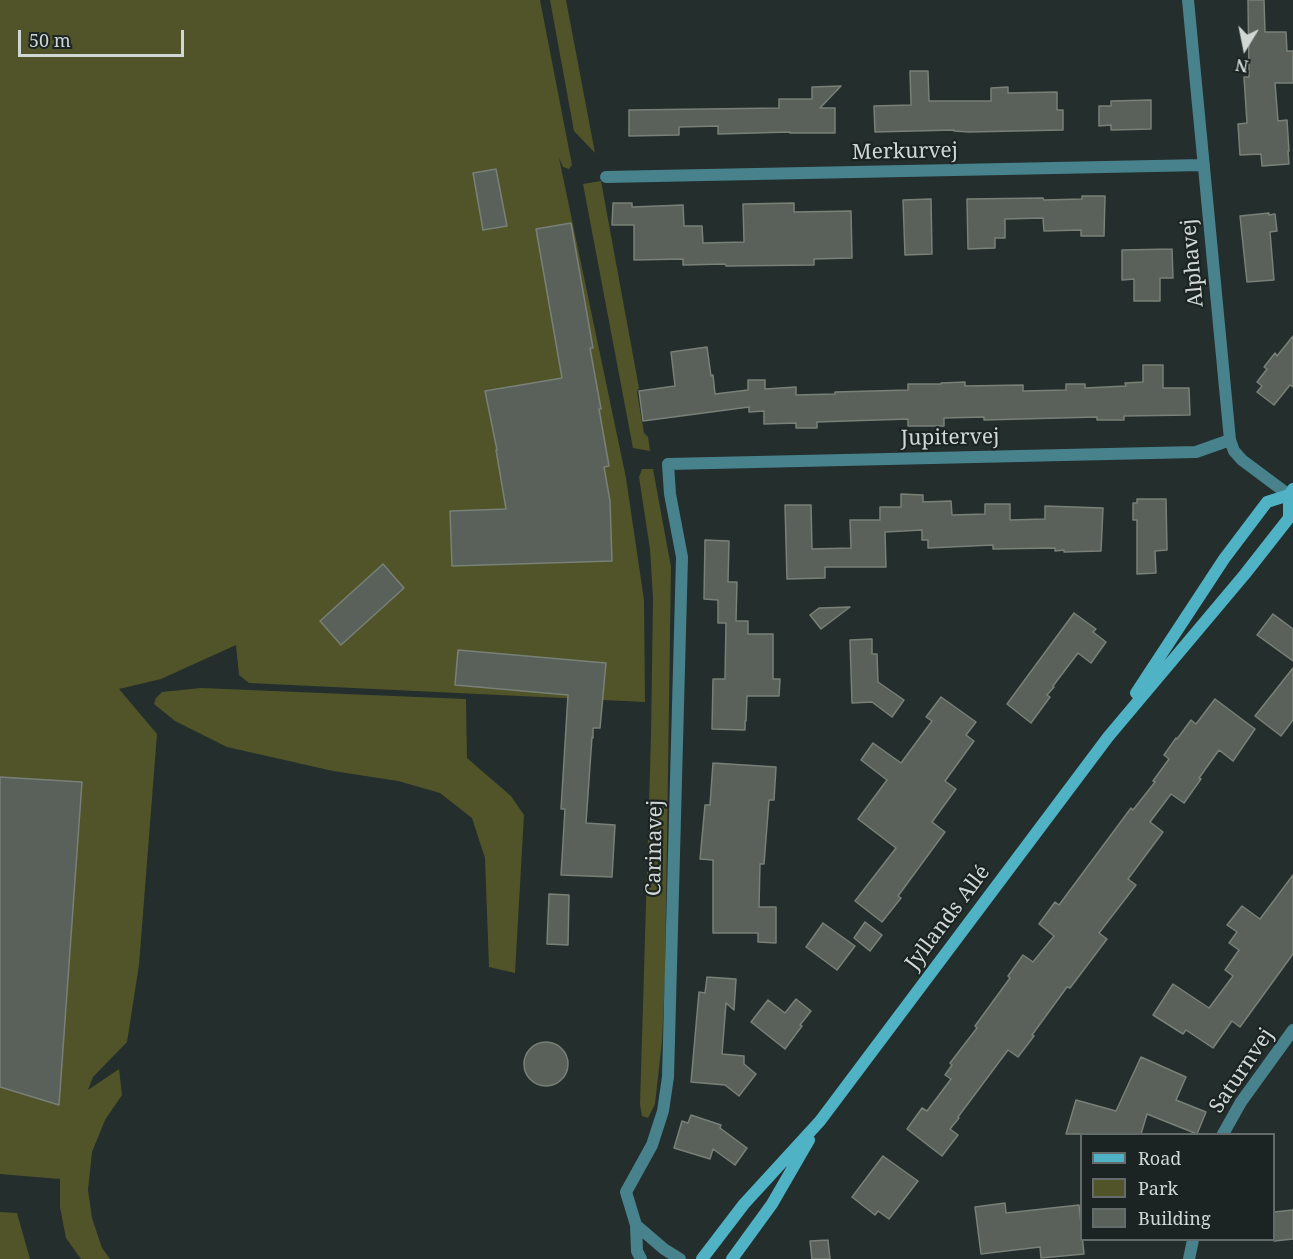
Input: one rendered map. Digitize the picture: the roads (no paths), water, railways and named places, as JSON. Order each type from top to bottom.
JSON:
[{"type":"street","name":"Alphavej","points":[[1188,0],[1230,440]]},
{"type":"street","name":"Merkurvej","points":[[606,177],[1204,165]]},
{"type":"street","name":"Jupitervej","points":[[668,464],[1196,452],[1230,440]]},
{"type":"street","points":[[1230,440],[1234,451],[1242,460],[1292,494]]},
{"type":"street","name":"Carinavej","points":[[641,1259],[638,1251],[636,1225],[626,1192],[652,1145],[663,1111],[668,1077],[682,556],[670,494],[668,464]]},
{"type":"street","name":"Jyllands Allé","points":[[702,1259],[744,1204],[820,1121],[1108,737],[1289,518],[1292,494],[1267,502],[1224,558],[1108,737]]},
{"type":"street","name":"Saturnvej","points":[[1224,1133],[1241,1102],[1293,1030]]},
{"type":"street","name":"Jyllands Allé","points":[[732,1259],[772,1204],[820,1121]]},
{"type":"street","points":[[636,1225],[664,1249],[680,1259]]},
{"type":"street","points":[[1189,1259],[1193,1241]]}]
